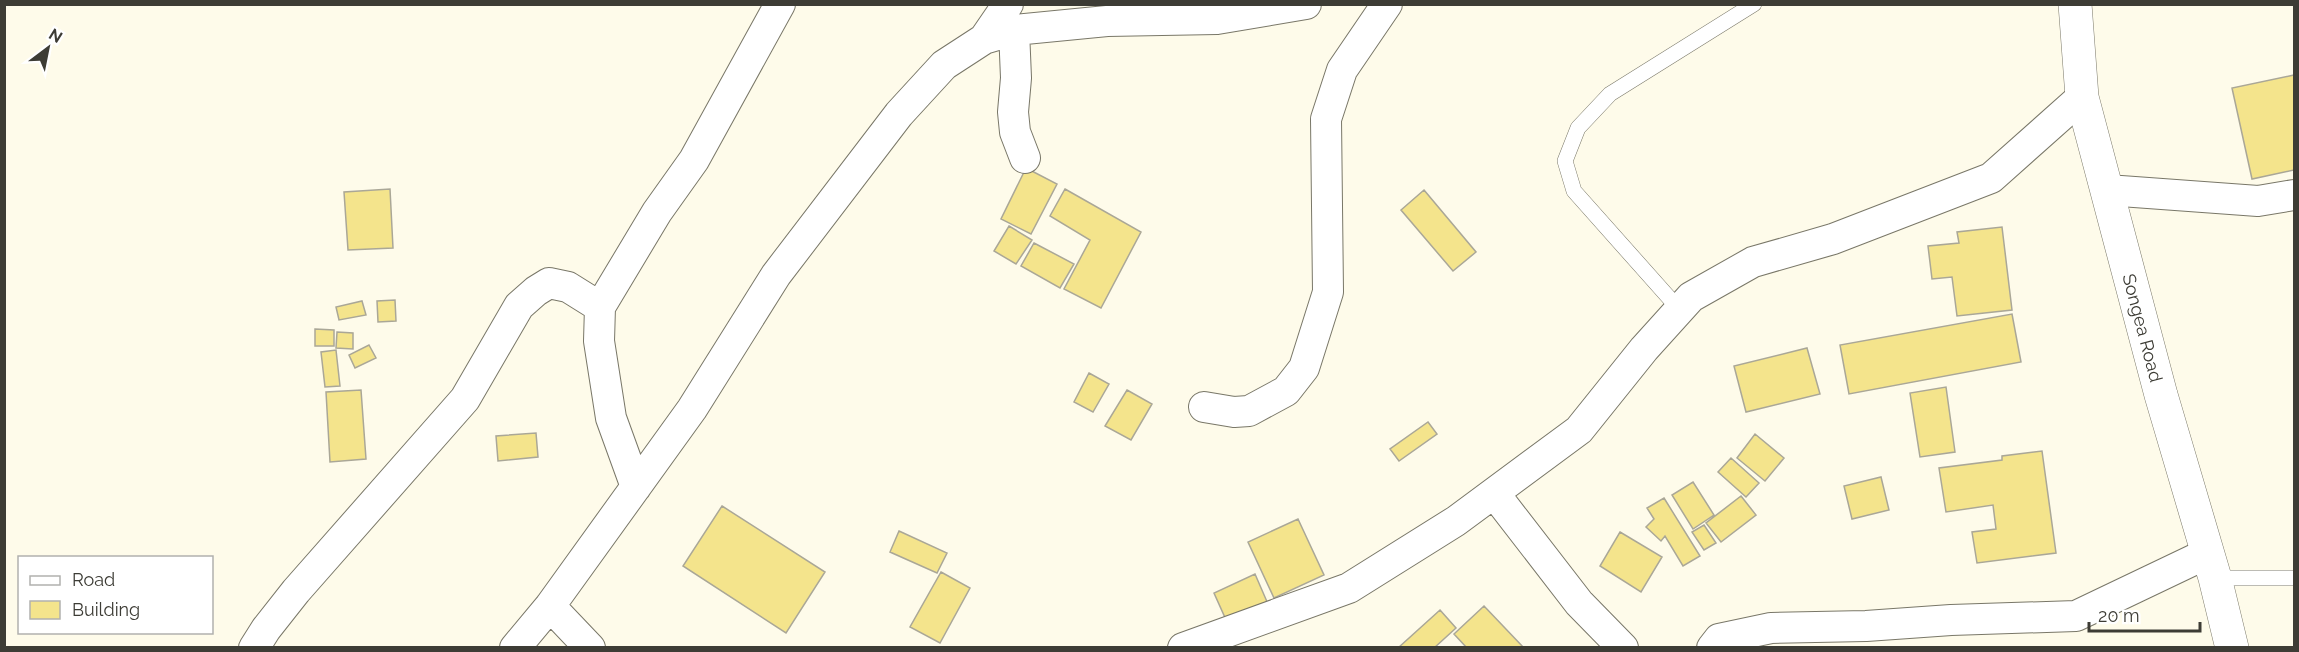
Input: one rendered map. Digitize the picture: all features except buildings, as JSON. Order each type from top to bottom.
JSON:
[{"type":"highway","name":"Songea Road","points":[[2075,4],[2082,97],[2161,395],[2211,566],[2232,648]]},
{"type":"street","points":[[636,487],[611,418],[599,341],[600,308],[657,213],[694,160],[780,4]]},
{"type":"street","points":[[515,648],[550,606],[692,409],[776,275],[878,140],[944,65],[984,39],[1011,17],[1107,21],[1217,19],[1306,4]]},
{"type":"street","points":[[1204,407],[1234,412],[1248,411],[1286,391],[1304,368],[1328,292],[1326,119],[1342,70],[1387,4]]},
{"type":"street","points":[[1011,17],[1016,78],[1013,112],[1015,132],[1024,158]]},
{"type":"street","points":[[1183,648],[1349,588],[1456,520],[1579,430],[1644,349],[1691,297],[1752,262],[1833,239],[1991,178],[2082,97]]},
{"type":"street","points":[[2107,190],[2258,201],[2295,195]]},
{"type":"street","points":[[254,648],[266,628],[296,591],[465,399],[519,306],[549,283],[568,287],[600,308]]},
{"type":"street","points":[[1494,493],[1579,603],[1623,648]]},
{"type":"street","points":[[1712,648],[1719,639],[1771,628],[2076,616],[2211,566]]},
{"type":"street","points":[[550,606],[590,648]]},
{"type":"lane","points":[[1679,309],[1574,191],[1565,161],[1578,128],[1610,94],[1754,4]]},
{"type":"lane","points":[[2211,566],[2295,578]]}]
